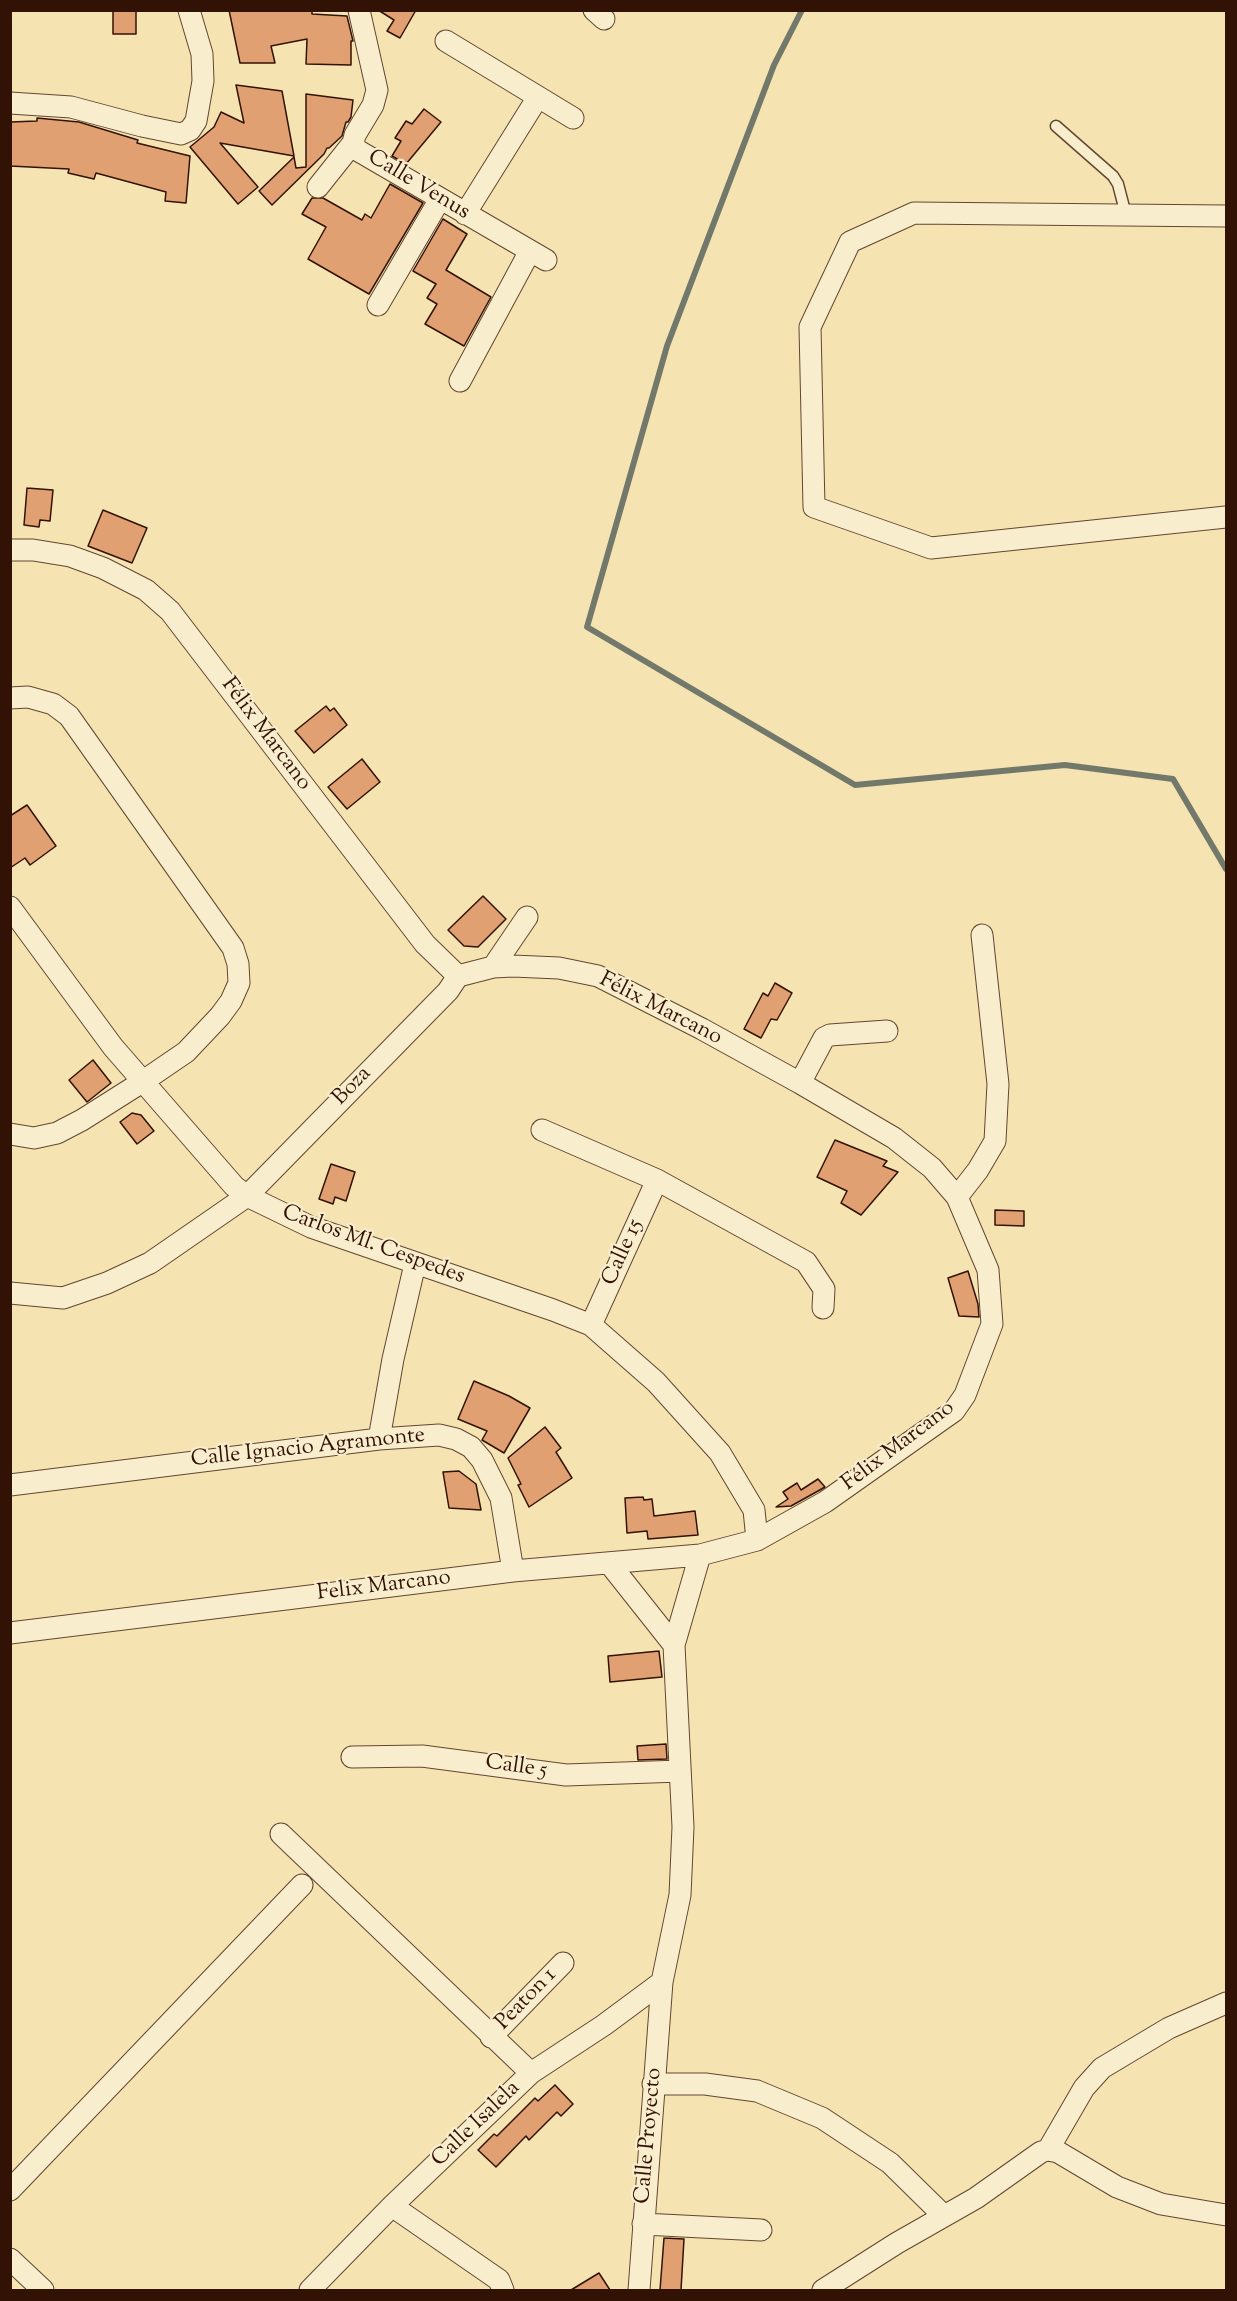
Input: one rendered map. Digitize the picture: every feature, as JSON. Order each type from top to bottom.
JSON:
[{"type":"street","points":[[10,103],[71,107],[181,134],[190,130],[196,121],[203,81],[202,54],[189,10]]},
{"type":"street","name":"Calle Venus","points":[[359,10],[377,90],[376,98],[355,135],[353,143],[357,150],[538,255],[460,381]]},
{"type":"street","points":[[446,41],[573,118]]},
{"type":"street","points":[[465,214],[538,97]]},
{"type":"street","points":[[318,187],[353,143]]},
{"type":"street","points":[[378,305],[440,199]]},
{"type":"street","points":[[1227,216],[914,213],[850,242],[810,327],[814,507],[931,548],[1227,517]]},
{"type":"street","name":"Félix Marcano","points":[[10,550],[33,550],[70,556],[103,568],[146,590],[170,611],[425,944],[458,976],[493,967],[559,968],[598,976],[702,1029],[894,1138],[932,1168],[957,1197],[988,1270],[992,1324],[965,1395],[954,1411],[834,1495],[757,1540]]},
{"type":"street","points":[[10,698],[28,697],[53,704],[69,716],[232,948],[237,964],[238,983],[231,1000],[220,1016],[186,1052],[142,1083],[57,1133],[34,1138],[10,1134]]},
{"type":"street","name":"Carlos Ml. Cespedes","points":[[10,907],[113,1047],[234,1186],[247,1196],[311,1227],[591,1325],[656,1382],[720,1453],[754,1510],[757,1540]]},
{"type":"street","points":[[493,967],[527,917]]},
{"type":"street","points":[[957,1197],[978,1170],[995,1141],[998,1083],[982,935]]},
{"type":"street","name":"Boza","points":[[10,1293],[63,1298],[107,1283],[150,1263],[247,1196],[448,991],[458,976]]},
{"type":"street","points":[[800,1083],[824,1038],[830,1035],[887,1031]]},
{"type":"street","points":[[542,1130],[657,1180],[751,1229],[807,1262],[824,1288],[823,1308]]},
{"type":"street","name":"Calle 15","points":[[591,1325],[657,1180]]},
{"type":"street","points":[[379,1439],[393,1359],[415,1264]]},
{"type":"street","name":"Calle Ignacio Agramonte","points":[[10,1485],[379,1439],[439,1435],[456,1439],[471,1447],[482,1460],[501,1498],[513,1571]]},
{"type":"street","name":"Felix Marcano","points":[[10,1633],[513,1571],[700,1555],[757,1540]]},
{"type":"street","name":"Calle Proyecto","points":[[639,2290],[662,1982],[680,1895],[683,1827],[674,1645],[700,1555]]},
{"type":"street","points":[[609,1563],[674,1645]]},
{"type":"street","name":"Calle 5","points":[[352,1757],[422,1756],[566,1775],[680,1771]]},
{"type":"street","points":[[281,1834],[531,2073]]},
{"type":"street","points":[[10,2190],[302,1885]]},
{"type":"street","name":"Peaton 1","points":[[491,2037],[563,1963]]},
{"type":"street","name":"Calle Isalela","points":[[310,2290],[392,2206],[531,2073],[604,2025],[662,1982]]},
{"type":"street","points":[[1048,2150],[1084,2088],[1102,2068],[1169,2028],[1227,2003]]},
{"type":"street","points":[[653,2084],[705,2084],[757,2091],[822,2118],[890,2163],[943,2215]]},
{"type":"street","points":[[822,2290],[943,2215],[976,2198],[1041,2152],[1048,2150],[1058,2152],[1117,2187],[1161,2204],[1227,2216]]},
{"type":"street","points":[[392,2206],[499,2280],[503,2290]]},
{"type":"street","points":[[643,2224],[761,2230]]},
{"type":"street","points":[[10,2259],[43,2290]]},
{"type":"lane","points":[[1056,126],[1113,176],[1118,184],[1126,215]]},
{"type":"building","points":[[113,10],[136,10],[136,34],[113,34]]},
{"type":"building","points":[[229,10],[312,10],[312,14],[347,16],[353,41],[351,41],[351,65],[306,64],[307,39],[271,46],[275,63],[240,63]]},
{"type":"building","points":[[378,10],[416,10],[400,38],[387,31],[394,20]]},
{"type":"building","points":[[236,85],[282,91],[294,156],[220,143],[258,187],[238,204],[190,147],[214,127],[221,112],[244,123]]},
{"type":"building","points":[[306,94],[353,100],[351,117],[346,122],[342,136],[327,148],[324,154],[272,205],[259,191],[294,157],[296,168],[306,167]]},
{"type":"building","points":[[424,109],[441,122],[406,164],[392,156],[401,141],[395,138],[406,121],[412,124]]},
{"type":"building","points":[[37,118],[79,122],[138,140],[137,143],[190,156],[186,203],[165,201],[166,192],[96,173],[94,179],[68,173],[69,169],[10,166],[10,122],[37,121]]},
{"type":"building","points":[[390,184],[423,203],[369,294],[308,259],[326,227],[302,214],[312,198],[323,198],[362,220],[365,214],[371,218]]},
{"type":"building","points":[[443,219],[467,234],[446,270],[491,297],[464,346],[425,324],[437,304],[427,298],[436,284],[413,271]]},
{"type":"building","points":[[27,488],[53,490],[50,521],[40,520],[39,527],[24,525]]},
{"type":"building","points":[[103,510],[147,528],[132,563],[88,546]]},
{"type":"building","points":[[326,706],[330,711],[334,708],[347,725],[314,753],[295,731]]},
{"type":"building","points":[[362,759],[380,782],[347,809],[328,787]]},
{"type":"building","points":[[27,805],[56,846],[30,865],[25,858],[10,868],[10,816]]},
{"type":"building","points":[[483,896],[506,919],[478,947],[464,946],[448,930]]},
{"type":"building","points":[[775,983],[792,993],[777,1020],[771,1019],[761,1038],[744,1029],[763,993],[768,996]]},
{"type":"building","points":[[93,1060],[111,1083],[87,1102],[69,1080]]},
{"type":"building","points":[[132,1113],[141,1115],[154,1131],[137,1144],[120,1122]]},
{"type":"building","points":[[835,1140],[887,1161],[883,1166],[898,1172],[861,1215],[841,1203],[847,1191],[817,1177]]},
{"type":"building","points":[[331,1164],[355,1172],[346,1201],[335,1197],[333,1204],[319,1199]]},
{"type":"building","points":[[995,1210],[1024,1211],[1024,1226],[995,1225]]},
{"type":"building","points":[[968,1271],[978,1304],[979,1317],[959,1316],[948,1278]]},
{"type":"building","points":[[474,1381],[530,1408],[504,1453],[482,1440],[487,1431],[458,1419]]},
{"type":"building","points":[[545,1427],[561,1448],[556,1452],[572,1478],[529,1507],[508,1458]]},
{"type":"building","points":[[459,1471],[476,1484],[481,1510],[449,1508],[443,1472]]},
{"type":"building","points":[[818,1479],[825,1487],[791,1506],[776,1507],[788,1499],[783,1492],[797,1483],[801,1490]]},
{"type":"building","points":[[643,1497],[644,1500],[652,1499],[654,1516],[695,1511],[698,1535],[648,1539],[647,1531],[627,1533],[625,1498]]},
{"type":"building","points":[[659,1651],[662,1677],[610,1682],[608,1656]]},
{"type":"building","points":[[666,1744],[667,1759],[638,1760],[637,1746]]},
{"type":"building","points":[[555,2085],[573,2104],[561,2116],[557,2112],[529,2140],[526,2136],[496,2167],[478,2150],[494,2134],[497,2136],[535,2098],[538,2101]]},
{"type":"building","points":[[664,2238],[684,2239],[681,2290],[660,2290]]},
{"type":"building","points":[[599,2273],[610,2290],[571,2290]]},
{"type":"waterway","points":[[802,10],[774,65],[667,346],[587,627],[855,785],[1065,765],[1173,779],[1226,869]]}]
